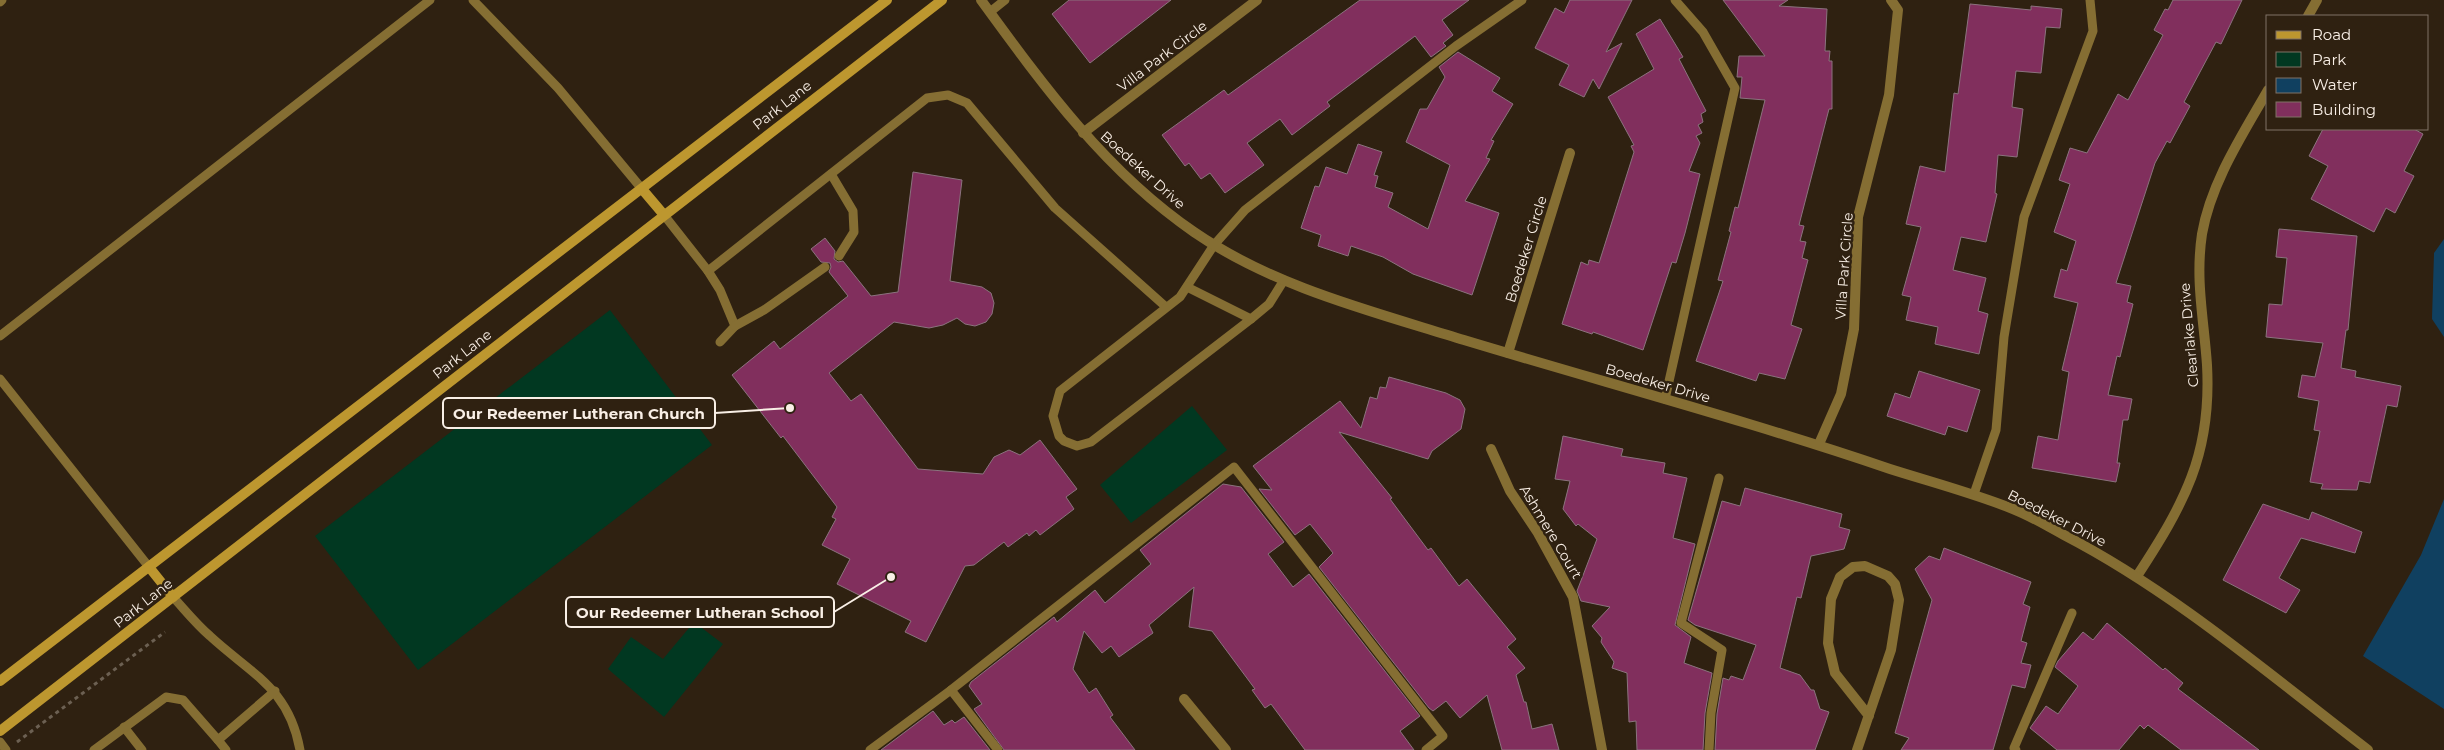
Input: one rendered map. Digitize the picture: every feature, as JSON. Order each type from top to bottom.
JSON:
[{"type":"main road","name":"Park Lane","points":[[0,680],[887,0]]},
{"type":"main road","name":"Park Lane","points":[[0,731],[942,0]]},
{"type":"main road","points":[[642,189],[664,215]]},
{"type":"main road","points":[[149,567],[173,597]]},
{"type":"street","name":"Boedeker Drive","points":[[981,0],[1083,133],[1152,200],[1214,245],[1247,264],[1347,303],[1508,353],[1819,444],[1894,470],[1974,494],[2019,511],[2137,576],[2193,616],[2368,750]]},
{"type":"street","name":"Villa Park Circle","points":[[1083,133],[1257,0]]},
{"type":"street","name":"Villa Park Circle","points":[[1819,444],[1842,394],[1854,329],[1858,217],[1889,95],[1898,10],[1891,0]]},
{"type":"street","points":[[2309,15],[2317,0]]},
{"type":"street","name":"Clearlake Drive","points":[[2137,576],[2169,525],[2196,471],[2204,439],[2208,405],[2198,274],[2203,232],[2212,198],[2229,160],[2266,94]]},
{"type":"street","name":"Boedeker Circle","points":[[1508,353],[1570,153]]},
{"type":"street","name":"Ashmere Court","points":[[1491,449],[1510,492],[1538,533],[1572,597],[1602,750]]},
{"type":"street","points":[[1858,750],[1891,650],[1898,600],[1895,584],[1888,576],[1865,566],[1853,567],[1840,577],[1831,599],[1828,643],[1835,673],[1869,716]]},
{"type":"street","points":[[1184,699],[1226,750]]},
{"type":"lane","points":[[0,336],[430,0]]},
{"type":"lane","points":[[473,0],[558,88],[642,189]]},
{"type":"lane","points":[[990,12],[1005,0]]},
{"type":"lane","points":[[1284,280],[1269,304],[1090,442],[1077,446],[1064,441],[1059,436],[1054,416],[1060,391],[1180,296],[1214,245],[1245,210],[1456,46],[1522,0]]},
{"type":"lane","points":[[1665,399],[1735,88],[1703,32],[1675,0]]},
{"type":"lane","points":[[1974,494],[1996,430],[2004,337],[2024,217],[2093,31],[2090,0]]},
{"type":"lane","points":[[708,271],[927,98],[937,95],[958,97],[974,110],[1055,208],[1166,307]]},
{"type":"lane","points":[[831,174],[853,211],[854,232],[839,256]]},
{"type":"lane","points":[[664,215],[708,271],[720,290],[735,326]]},
{"type":"lane","points":[[720,342],[735,326],[764,310],[825,267]]},
{"type":"lane","points":[[1187,287],[1251,319]]},
{"type":"lane","points":[[0,379],[149,567]]},
{"type":"lane","points":[[870,750],[951,690],[1234,467],[1443,736],[1426,750]]},
{"type":"lane","points":[[1709,750],[1711,713],[1722,650],[1681,623],[1719,478]]},
{"type":"lane","points":[[173,597],[209,636],[275,691],[288,712],[300,750]]},
{"type":"lane","points":[[2016,750],[2014,748],[2072,614]]},
{"type":"lane","points":[[951,690],[998,750]]},
{"type":"lane","points":[[218,740],[275,691]]},
{"type":"lane","points":[[94,750],[124,726],[166,698],[183,700],[226,750]]},
{"type":"lane","points":[[124,726],[142,750]]},
{"type":"lane","points":[[0,742],[6,750]]},
{"type":"path","points":[[14,744],[165,632]]},
{"type":"green space","points":[[610,310],[712,445],[418,670],[315,536]]},
{"type":"green space","points":[[1192,406],[1227,450],[1131,523],[1100,485]]},
{"type":"green space","points":[[694,622],[723,644],[664,717],[608,669],[631,637],[663,659]]},
{"type":"water","points":[[2444,239],[2444,337],[2432,319],[2434,253]]},
{"type":"water","points":[[2444,499],[2444,709],[2363,656],[2421,555]]},
{"type":"building","points":[[1069,0],[1171,0],[1090,63],[1052,14]]},
{"type":"building","points":[[1360,0],[1469,0],[1442,20],[1453,35],[1443,43],[1446,46],[1431,57],[1415,36],[1327,102],[1330,106],[1292,135],[1280,119],[1247,143],[1264,165],[1225,193],[1210,173],[1201,179],[1189,163],[1185,166],[1162,135],[1224,90],[1228,95]]},
{"type":"building","points":[[1570,0],[1632,0],[1606,52],[1622,43],[1599,89],[1593,79],[1584,97],[1559,85],[1569,65],[1535,48],[1555,8],[1564,13]]},
{"type":"building","points":[[1723,0],[1788,0],[1779,6],[1827,9],[1825,51],[1830,51],[1829,61],[1832,61],[1832,109],[1829,109],[1799,225],[1804,226],[1800,241],[1806,242],[1802,258],[1808,260],[1791,325],[1802,329],[1785,379],[1759,373],[1756,381],[1696,361],[1723,281],[1718,280],[1731,232],[1729,231],[1735,207],[1738,208],[1765,100],[1740,98],[1742,77],[1737,77],[1739,56],[1765,56]]},
{"type":"building","points":[[2173,0],[2242,0],[2221,44],[2216,42],[2184,102],[2190,106],[2170,143],[2167,141],[2155,163],[2116,283],[2131,286],[2127,302],[2133,304],[2120,357],[2117,356],[2108,395],[2132,399],[2128,420],[2123,420],[2117,463],[2120,463],[2116,482],[2032,468],[2038,436],[2058,440],[2069,372],[2062,370],[2078,303],[2054,297],[2061,269],[2067,271],[2076,241],[2054,232],[2070,184],[2059,180],[2070,148],[2087,153],[2118,94],[2128,100],[2163,35],[2154,30],[2165,9],[2168,10]]},
{"type":"building","points":[[1970,4],[2031,10],[2031,6],[2062,9],[2060,28],[2046,27],[2041,73],[2016,71],[2012,107],[2023,109],[2017,157],[1998,155],[1995,193],[1997,194],[1986,242],[1961,237],[1953,270],[1986,278],[1978,311],[1988,314],[1979,354],[1935,344],[1938,327],[1906,320],[1911,297],[1902,295],[1921,227],[1906,224],[1920,166],[1945,172],[1954,93],[1958,94]]},
{"type":"building","points":[[1660,19],[1683,57],[1679,59],[1706,111],[1701,114],[1703,122],[1698,125],[1702,133],[1696,136],[1700,143],[1689,171],[1700,174],[1685,233],[1676,263],[1672,262],[1643,350],[1593,332],[1592,334],[1562,324],[1581,262],[1588,265],[1589,260],[1599,263],[1634,152],[1631,146],[1634,145],[1608,97],[1654,69],[1636,34]]},
{"type":"building","points":[[1458,52],[1500,78],[1492,91],[1513,104],[1491,140],[1494,141],[1486,158],[1490,159],[1465,201],[1499,213],[1472,295],[1413,274],[1383,257],[1351,246],[1348,256],[1318,246],[1321,235],[1301,228],[1315,186],[1319,187],[1326,167],[1347,174],[1358,144],[1382,152],[1374,175],[1378,176],[1375,187],[1393,193],[1388,207],[1428,229],[1450,165],[1406,142],[1420,109],[1427,109],[1445,77],[1439,67]]},
{"type":"building","points":[[2322,130],[2416,130],[2423,134],[2404,171],[2414,176],[2395,213],[2386,208],[2374,232],[2311,199],[2328,166],[2309,156]]},
{"type":"building","points":[[913,172],[962,180],[950,281],[982,287],[991,293],[994,303],[992,314],[986,322],[975,326],[965,324],[957,318],[943,325],[929,328],[894,322],[829,373],[851,401],[861,394],[918,469],[983,474],[994,457],[1009,450],[1020,455],[1040,440],[1077,489],[1066,497],[1074,509],[1040,535],[1036,530],[1029,536],[1027,533],[1008,547],[1004,542],[974,565],[965,566],[926,642],[905,632],[911,621],[837,584],[850,559],[822,545],[836,519],[832,517],[837,507],[783,436],[781,438],[732,375],[774,341],[780,349],[848,296],[829,272],[830,263],[821,262],[811,249],[825,238],[835,251],[834,259],[838,262],[843,261],[871,296],[898,292]]},
{"type":"building","points":[[2279,229],[2357,236],[2348,330],[2346,330],[2341,368],[2356,371],[2355,377],[2401,386],[2397,407],[2387,405],[2370,483],[2359,481],[2357,490],[2321,489],[2323,484],[2310,482],[2320,431],[2314,430],[2319,401],[2298,397],[2302,375],[2315,377],[2323,343],[2266,337],[2269,304],[2282,305],[2287,258],[2276,257]]},
{"type":"building","points":[[1919,371],[1980,390],[1967,432],[1948,426],[1945,435],[1887,416],[1895,393],[1910,398]]},
{"type":"building","points":[[1389,377],[1446,393],[1460,400],[1465,409],[1461,429],[1432,451],[1428,459],[1339,432],[1392,498],[1390,499],[1428,550],[1431,548],[1459,586],[1467,579],[1516,639],[1507,647],[1525,668],[1516,675],[1524,702],[1526,702],[1532,729],[1552,724],[1559,750],[1502,750],[1487,695],[1460,718],[1446,701],[1433,711],[1429,708],[1319,567],[1333,553],[1310,524],[1295,535],[1259,489],[1272,490],[1253,466],[1340,401],[1361,428],[1370,397],[1377,399],[1380,387],[1386,388]]},
{"type":"building","points":[[1563,436],[1623,449],[1621,456],[1665,463],[1663,473],[1687,478],[1673,538],[1695,544],[1675,625],[1691,637],[1684,663],[1712,673],[1705,713],[1703,750],[1637,750],[1636,721],[1629,722],[1627,673],[1612,668],[1614,662],[1601,642],[1602,638],[1592,626],[1610,607],[1581,601],[1577,591],[1597,539],[1578,524],[1576,526],[1563,509],[1570,481],[1555,479]]},
{"type":"building","points":[[1223,484],[1241,487],[1284,542],[1268,554],[1293,587],[1309,574],[1420,716],[1400,731],[1414,750],[1305,750],[1271,704],[1265,708],[1252,690],[1255,689],[1212,631],[1189,627],[1194,587],[1149,625],[1153,633],[1119,657],[1111,646],[1102,653],[1084,631],[1073,669],[1089,693],[1096,688],[1113,715],[1110,717],[1135,750],[1004,750],[974,709],[982,704],[969,686],[971,682],[1054,617],[1057,622],[1095,590],[1105,603],[1151,564],[1140,550]]},
{"type":"building","points":[[1745,488],[1842,514],[1839,527],[1850,530],[1844,549],[1811,556],[1801,598],[1797,597],[1780,668],[1800,675],[1811,690],[1814,690],[1820,709],[1829,712],[1815,750],[1715,750],[1717,714],[1723,678],[1729,680],[1731,676],[1743,680],[1756,645],[1695,625],[1688,620],[1722,501],[1740,506]]},
{"type":"building","points":[[2263,504],[2309,520],[2312,512],[2362,532],[2355,553],[2301,538],[2279,578],[2300,590],[2286,613],[2223,580]]},
{"type":"building","points":[[1944,548],[2031,582],[2023,604],[2030,607],[2021,641],[2027,643],[2021,663],[2031,665],[2025,688],[2012,685],[1993,750],[1901,750],[1909,738],[1895,733],[1932,600],[1915,569],[1929,556],[1940,560]]},
{"type":"building","points":[[2107,623],[2163,670],[2165,668],[2183,683],[2178,689],[2259,750],[2181,750],[2148,725],[2144,729],[2140,725],[2119,750],[2057,750],[2030,728],[2046,706],[2058,714],[2078,686],[2055,667],[2058,661],[2083,632],[2093,640]]},
{"type":"building","points":[[933,711],[944,725],[952,720],[955,723],[964,717],[990,750],[881,750]]},
{"type":"place","name":"Our Redeemer Lutheran Church","points":[[790,408]]},
{"type":"place","name":"Our Redeemer Lutheran School","points":[[891,577]]}]
